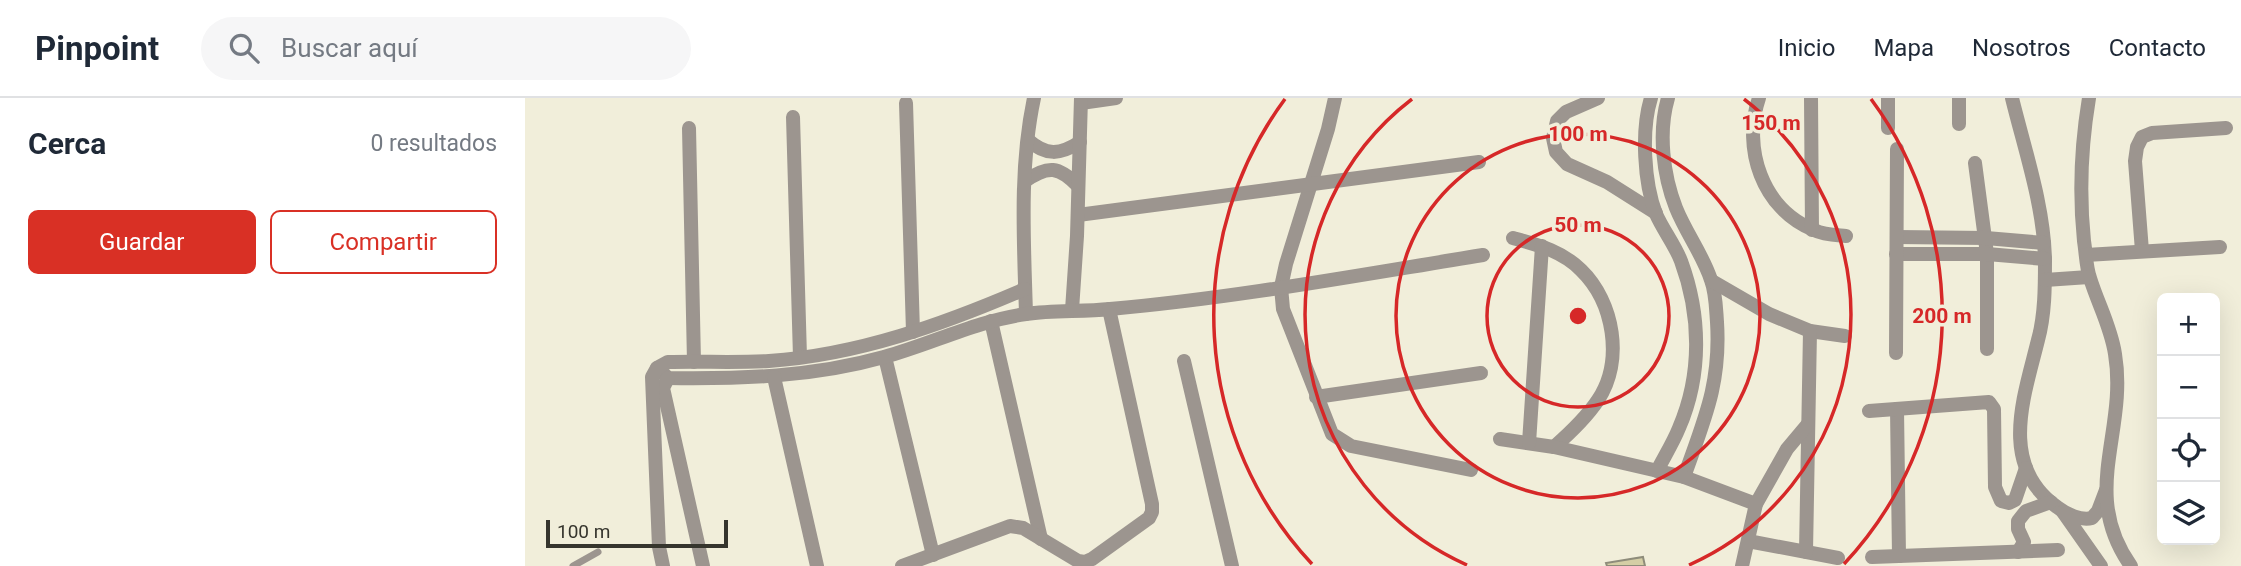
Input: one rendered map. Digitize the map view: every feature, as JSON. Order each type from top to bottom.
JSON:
[{"type":"street","points":[[1026,314],[1025,181],[1034,98]]},
{"type":"street","points":[[1072,310],[1081,100],[1116,98]]},
{"type":"street","points":[[1335,98],[1312,186],[1286,264],[1281,287],[1283,309],[1332,434],[1351,446],[1471,470]]},
{"type":"street","points":[[1598,98],[1566,112],[1557,121],[1553,138],[1556,152],[1567,164],[1607,182],[1655,213]]},
{"type":"street","points":[[1651,98],[1646,128],[1646,169],[1655,213],[1681,261],[1696,320],[1696,369],[1680,426],[1657,471]]},
{"type":"street","points":[[1668,98],[1664,111],[1665,167],[1676,207],[1712,281],[1719,352],[1712,400],[1684,477]]},
{"type":"street","points":[[1759,98],[1752,141],[1760,175],[1781,208],[1812,230],[1846,236]]},
{"type":"street","points":[[1811,98],[1812,230]]},
{"type":"street","points":[[1888,98],[1888,128]]},
{"type":"street","points":[[1958,98],[1959,124]]},
{"type":"street","points":[[2012,98],[2040,218],[2045,259],[2039,339],[2030,365],[2019,428],[2021,452],[2032,480],[2057,507],[2101,566]]},
{"type":"street","points":[[2089,98],[2082,142],[2081,173],[2086,255],[2089,277],[2104,313],[2115,354],[2118,391],[2106,468],[2106,490],[2110,524],[2118,546],[2131,566]]},
{"type":"street","points":[[906,103],[913,332]]},
{"type":"street","points":[[793,117],[800,357]]},
{"type":"street","points":[[689,128],[694,362]]},
{"type":"street","points":[[2142,251],[2135,161],[2142,137],[2152,133],[2226,128]]},
{"type":"street","points":[[1028,140],[1039,149],[1053,153],[1067,150],[1080,142]]},
{"type":"street","points":[[1896,353],[1897,149]]},
{"type":"street","points":[[1078,215],[1479,162]]},
{"type":"street","points":[[1975,163],[1986,238],[1987,349]]},
{"type":"street","points":[[1025,181],[1040,171],[1054,169],[1066,174],[1079,186]]},
{"type":"street","points":[[1674,247],[1691,237]]},
{"type":"street","points":[[1897,237],[1986,238],[2044,243]]},
{"type":"street","points":[[1513,239],[1556,252],[1581,270],[1600,296],[1609,320],[1613,349],[1609,374],[1599,399],[1573,430],[1554,447]]},
{"type":"street","points":[[1529,443],[1542,246]]},
{"type":"street","points":[[2086,255],[2220,247]]},
{"type":"street","points":[[1896,254],[1987,254],[2045,259]]},
{"type":"street","points":[[663,566],[659,548],[652,377],[663,373],[774,377],[845,367],[885,357],[991,321],[1026,314],[1109,309],[1281,287],[1483,255]]},
{"type":"street","points":[[2045,280],[2089,277]]},
{"type":"street","points":[[1712,281],[1769,313],[1810,331],[1845,336]]},
{"type":"street","points":[[703,566],[663,388],[663,373],[668,362],[770,361],[842,350],[913,332],[1025,289]]},
{"type":"street","points":[[902,566],[1010,526],[1023,528],[1084,562],[1149,518],[1152,512],[1109,309]]},
{"type":"street","points":[[991,321],[1041,539]]},
{"type":"street","points":[[1806,552],[1810,331]]},
{"type":"street","points":[[842,350],[845,367]]},
{"type":"street","points":[[885,357],[933,555]]},
{"type":"street","points":[[1184,360],[1232,566]]},
{"type":"street","points":[[1317,397],[1481,373]]},
{"type":"street","points":[[774,377],[817,566]]},
{"type":"street","points":[[1869,411],[1986,402],[1994,409],[1997,495],[2001,501],[2009,503],[2015,500],[2026,468]]},
{"type":"street","points":[[1897,409],[1899,556]]},
{"type":"street","points":[[1742,566],[1756,504],[1787,449],[1808,424]]},
{"type":"street","points":[[1500,439],[1554,447],[1684,477],[1756,504]]},
{"type":"street","points":[[2018,552],[2024,542],[2017,526],[2018,521],[2029,509],[2057,507],[2080,518],[2092,518],[2098,511],[2106,490]]},
{"type":"street","points":[[2018,494],[2029,509]]},
{"type":"street","points":[[1748,541],[1838,558]]},
{"type":"street","points":[[1872,557],[2058,550]]},
{"type":"lane","points":[[573,566],[598,552]]},
{"type":"building","points":[[1643,557],[1645,566],[1607,566],[1606,563]]}]
